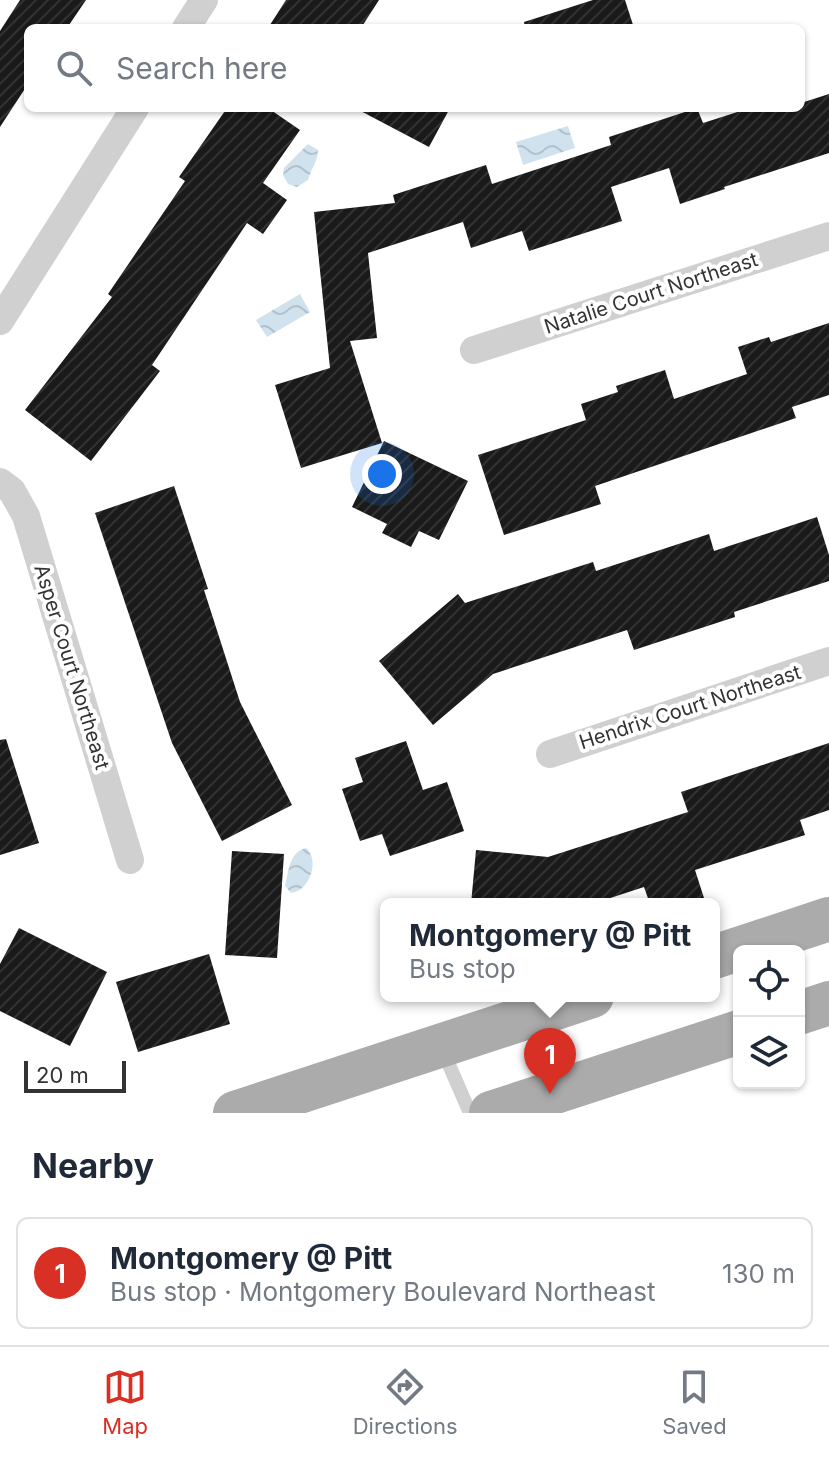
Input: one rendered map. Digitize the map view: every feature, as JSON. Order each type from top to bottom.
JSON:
[{"type":"main road","points":[[720,955],[829,919]]},
{"type":"main road","points":[[235,1113],[574,1002]]},
{"type":"main road","points":[[805,1011],[829,1003]]},
{"type":"main road","points":[[491,1113],[733,1034]]},
{"type":"street","points":[[189,24],[204,0]]},
{"type":"street","points":[[0,321],[132,112]]},
{"type":"street","name":"Natalie Court Northeast","points":[[474,350],[829,236]]},
{"type":"street","name":"Asper Court Northeast","points":[[0,482],[12,491],[26,516],[130,860]]},
{"type":"street","name":"Hendrix Court Northeast","points":[[550,754],[829,661]]},
{"type":"lane","points":[[441,1045],[470,1113]]},
{"type":"water","points":[[568,126],[575,148],[523,165],[516,142]]},
{"type":"water","points":[[308,144],[318,150],[308,180],[297,187],[288,184],[283,175],[284,168]]},
{"type":"water","points":[[300,294],[310,312],[267,337],[256,320]]},
{"type":"water","points":[[306,848],[312,860],[311,874],[303,887],[291,893],[285,886],[291,863],[300,850]]},
{"type":"building","points":[[20,0],[86,0],[70,24],[24,24],[24,90],[0,127],[0,31]]},
{"type":"building","points":[[286,0],[379,0],[364,24],[271,24]]},
{"type":"building","points":[[593,0],[625,0],[633,24],[524,24]]},
{"type":"building","points":[[829,94],[829,153],[680,204],[669,168],[611,187],[622,221],[529,251],[522,231],[471,248],[463,222],[368,253],[377,338],[350,341],[382,443],[301,468],[275,385],[330,368],[314,212],[395,203],[393,195],[486,165],[492,184],[611,145],[609,137],[685,112],[699,112],[703,123],[737,112],[805,112],[805,102]]},
{"type":"building","points":[[224,112],[274,112],[300,130],[263,183],[287,200],[263,234],[247,223],[152,365],[160,371],[91,461],[25,410],[112,297],[108,294],[185,181],[179,177]]},
{"type":"building","points":[[363,112],[448,112],[429,147]]},
{"type":"building","points":[[829,323],[829,395],[792,407],[796,418],[595,486],[601,504],[504,535],[478,455],[586,420],[581,404],[618,392],[616,386],[665,370],[674,399],[747,374],[738,347],[769,337],[771,342]]},
{"type":"building","points":[[384,441],[468,481],[439,540],[419,531],[411,547],[382,533],[387,524],[352,507]]},
{"type":"building","points":[[174,486],[208,589],[204,590],[240,702],[292,805],[222,841],[172,743],[95,513]]},
{"type":"building","points":[[817,517],[829,555],[829,581],[734,612],[735,617],[634,650],[627,630],[493,674],[433,725],[379,661],[458,594],[465,603],[593,562],[596,571],[709,534],[714,551]]},
{"type":"building","points":[[6,739],[39,843],[0,855],[0,740]]},
{"type":"building","points":[[406,741],[423,790],[447,782],[464,831],[390,856],[382,834],[360,841],[342,789],[363,782],[355,758]]},
{"type":"building","points":[[829,743],[829,810],[800,820],[805,835],[695,870],[704,898],[648,898],[644,887],[610,898],[472,898],[476,850],[548,857],[688,812],[681,792]]},
{"type":"building","points":[[232,851],[284,854],[277,958],[225,955]]},
{"type":"building","points":[[19,928],[107,972],[70,1046],[0,1011],[0,964]]},
{"type":"building","points":[[209,954],[230,1024],[138,1052],[116,982]]},
{"type":"place","name":"Montgomery @ Pitt","points":[[550,1094]]}]
